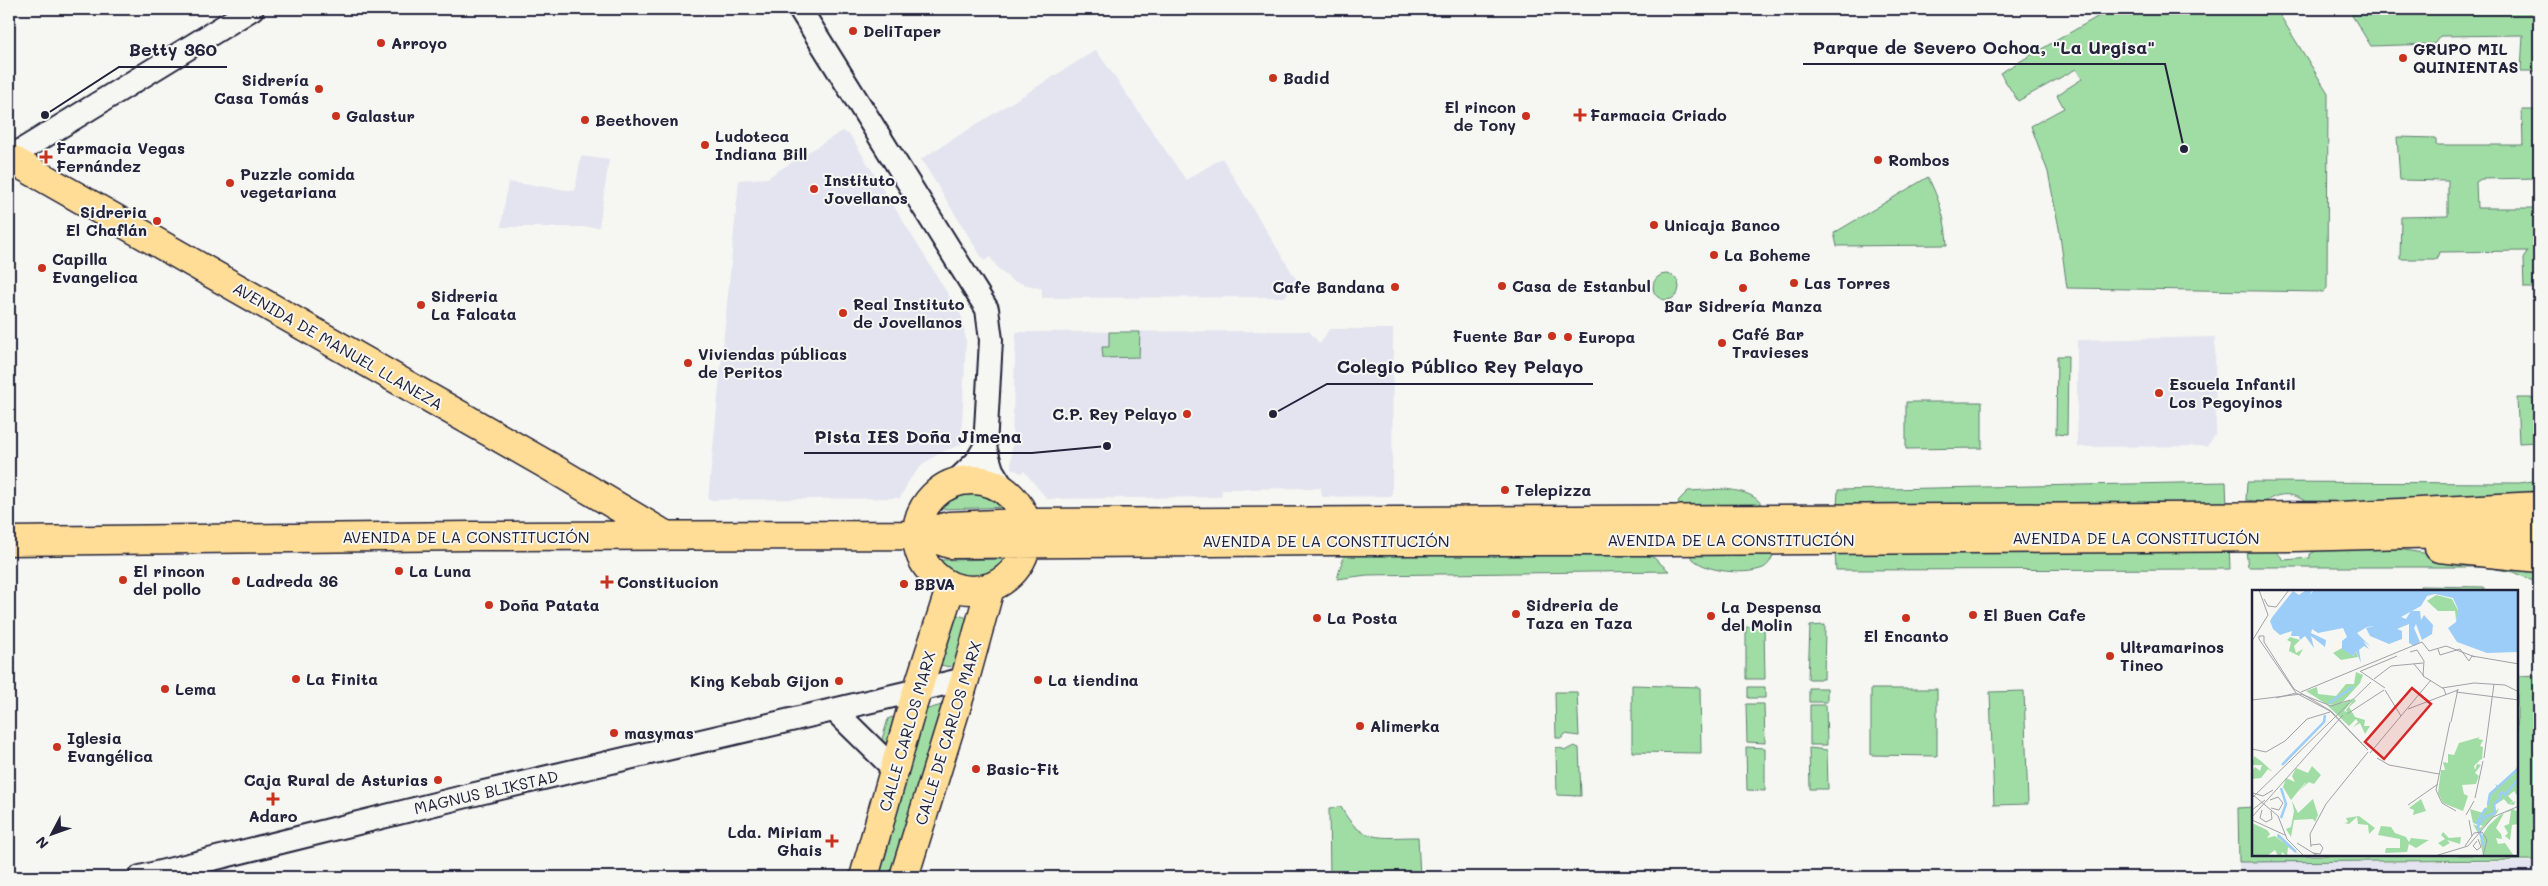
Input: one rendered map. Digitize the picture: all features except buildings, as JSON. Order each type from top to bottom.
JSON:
[{"type":"main road","name":"AVENIDA DE MANUEL LLANEZA","points":[[9,158],[549,466],[667,536]]},
{"type":"main road","points":[[966,478],[980,479],[996,485],[1005,491],[1021,508],[1027,533],[1018,567],[1008,578],[990,588],[978,590],[951,586],[938,579],[924,563],[919,550],[921,535],[919,518],[929,500],[942,488],[966,478]]},
{"type":"main road","name":"AVENIDA DE LA CONSTITUCIÓN","points":[[9,541],[462,536],[921,535],[950,544],[1027,533],[2340,516],[2539,506]]},
{"type":"main road","name":"AVENIDA DE LA CONSTITUCIÓN","points":[[1027,533],[2338,537],[2485,532],[2539,533]]},
{"type":"main road","points":[[2338,537],[2539,558]]},
{"type":"main road","name":"CALLE CARLOS MARX","points":[[864,877],[896,771],[912,707],[951,586]]},
{"type":"main road","name":"CALLE DE CARLOS MARX","points":[[904,877],[965,679],[990,588]]},
{"type":"street","points":[[9,158],[252,9]]},
{"type":"street","points":[[800,9],[987,309],[991,340],[985,448],[992,470],[1005,491]]},
{"type":"street","points":[[956,481],[976,462],[985,448]]},
{"type":"street","name":"MAGNUS BLIKSTAD","points":[[140,877],[471,795],[965,679]]},
{"type":"street","points":[[834,710],[896,771]]},
{"type":"shaded area","points":[[1096,50],[1186,180],[1222,158],[1296,279],[1285,297],[1042,298],[1042,289],[1013,281],[999,270],[990,257],[984,261],[921,159]]},
{"type":"shaded area","name":"Real Instituto de Jovellanos","points":[[842,131],[850,135],[962,317],[966,341],[961,445],[941,452],[923,464],[910,479],[900,498],[708,500],[739,180],[767,178]]},
{"type":"shaded area","points":[[581,156],[609,160],[599,227],[501,227],[508,182],[575,191]]},
{"type":"shaded area","points":[[1329,329],[1393,329],[1392,496],[1322,497],[1321,488],[1315,488],[1222,489],[1221,497],[1047,499],[1024,471],[1021,473],[1011,468],[1016,332],[1309,331],[1320,344]]},
{"type":"shaded area","points":[[2215,337],[2216,434],[2207,446],[2077,447],[2077,340]]},
{"type":"shaded area","points":[[2239,862],[2539,862],[2539,877],[2240,877]]},
{"type":"green space","points":[[2111,9],[2276,9],[2328,93],[2327,288],[2323,292],[2067,288],[2059,228],[2048,172],[2031,126],[2064,108],[2057,95],[2082,79],[2076,69],[2018,101],[2000,73]]},
{"type":"green space","points":[[2348,9],[2539,9],[2539,71],[2521,71],[2523,35],[2440,36],[2434,44],[2371,46]]},
{"type":"green space","points":[[2522,110],[2539,110],[2539,178],[2481,179],[2476,182],[2477,208],[2539,208],[2539,288],[2524,288],[2523,259],[2527,251],[2439,252],[2437,259],[2400,259],[2401,217],[2448,216],[2448,181],[2400,180],[2397,137],[2436,138],[2436,145],[2523,145]]},
{"type":"green space","points":[[1928,177],[1941,210],[1947,245],[1837,246],[1834,233]]},
{"type":"green space","points":[[1666,274],[1675,278],[1679,287],[1675,296],[1666,300],[1657,296],[1653,287],[1657,278]]},
{"type":"green space","points":[[1109,332],[1140,332],[1139,357],[1103,358],[1102,347],[1109,347]]},
{"type":"green space","points":[[2057,356],[2068,356],[2067,435],[2056,434]]},
{"type":"green space","points":[[2517,398],[2539,398],[2539,442],[2519,443]]},
{"type":"green space","points":[[1906,402],[1982,402],[1982,448],[1906,449]]},
{"type":"green space","points":[[2539,480],[2539,497],[2313,506],[2296,496],[2290,495],[2278,496],[2265,502],[2246,500],[2247,482],[2519,483]]},
{"type":"green space","points":[[2226,482],[2227,508],[1837,509],[1838,490]]},
{"type":"green space","points":[[981,486],[999,492],[1014,507],[938,509],[956,491]]},
{"type":"green space","points":[[1725,489],[1748,494],[1758,500],[1764,510],[1676,510],[1679,500],[1688,491]]},
{"type":"green space","points":[[2245,542],[2269,544],[2284,560],[2310,558],[2310,554],[2328,545],[2378,546],[2539,571],[2539,584],[2514,572],[2483,567],[2248,567]]},
{"type":"green space","points":[[2229,544],[2230,569],[1836,570],[1835,552]]},
{"type":"green space","points":[[1617,549],[1653,557],[1669,571],[1367,575],[1337,579],[1345,552]]},
{"type":"green space","points":[[1775,549],[1768,565],[1744,572],[1710,568],[1700,564],[1687,551]]},
{"type":"green space","points":[[1013,559],[1004,570],[993,578],[978,581],[961,579],[945,572],[937,560]]},
{"type":"green space","points":[[2420,586],[2484,587],[2484,590],[2420,590]]},
{"type":"green space","points":[[951,613],[968,618],[956,662],[950,667],[940,665],[939,657]]},
{"type":"green space","points":[[1825,625],[1824,679],[1808,679],[1810,626]]},
{"type":"green space","points":[[1764,626],[1765,679],[1746,679],[1746,627]]},
{"type":"green space","points":[[2539,675],[2539,860],[2239,862],[2238,808],[2252,807],[2252,856],[2518,856],[2518,676]]},
{"type":"green space","points":[[1632,685],[1700,687],[1701,753],[1632,752]]},
{"type":"green space","points":[[1748,687],[1765,687],[1765,698],[1748,698]]},
{"type":"green space","points":[[1809,688],[1827,688],[1827,702],[1809,702]]},
{"type":"green space","points":[[1871,689],[1937,689],[1937,756],[1871,755]]},
{"type":"green space","points":[[2024,691],[2028,804],[1994,805],[1990,692]]},
{"type":"green space","points":[[1555,692],[1577,692],[1579,736],[1565,734],[1562,738],[1556,738]]},
{"type":"green space","points":[[1746,704],[1764,704],[1765,743],[1747,742]]},
{"type":"green space","points":[[942,705],[892,877],[874,877],[924,710]]},
{"type":"green space","points":[[1810,705],[1826,705],[1827,745],[1810,745]]},
{"type":"green space","points":[[892,717],[896,722],[892,750],[880,746],[888,719]]},
{"type":"green space","points":[[1574,746],[1579,748],[1581,796],[1557,795],[1556,747],[1566,750]]},
{"type":"green space","points":[[1746,747],[1765,748],[1765,791],[1747,790]]},
{"type":"green space","points":[[1809,748],[1827,750],[1828,789],[1810,789]]},
{"type":"green space","points":[[1341,807],[1348,819],[1364,833],[1382,837],[1418,837],[1420,877],[1330,877],[1329,808]]},
{"type":"place","name":"DeliTaper","points":[[853,31]]},
{"type":"place","name":"Arroyo","points":[[381,43]]},
{"type":"place","name":"GRUPO MIL QUINIENTAS","points":[[2403,58]]},
{"type":"place","name":"Badid","points":[[1273,78]]},
{"type":"place","name":"Sidrería Casa Tomás","points":[[319,89]]},
{"type":"place","name":"Betty 360","points":[[45,115]]},
{"type":"place","name":"Farmacia Criado","points":[[1580,115]]},
{"type":"place","name":"Galastur","points":[[336,116]]},
{"type":"place","name":"El rincon de Tony","points":[[1526,116]]},
{"type":"place","name":"Beethoven","points":[[585,120]]},
{"type":"place","name":"Ludoteca Indiana Bill","points":[[705,145]]},
{"type":"place","name":"Parque de Severo Ochoa, \"La Urgisa\"","points":[[2184,149]]},
{"type":"place","name":"Farmacia Vegas Fernández","points":[[46,157]]},
{"type":"place","name":"Rombos","points":[[1878,160]]},
{"type":"place","name":"Puzzle comida vegetariana","points":[[230,183]]},
{"type":"place","name":"Instituto Jovellanos","points":[[814,189]]},
{"type":"place","name":"Sidreria El Chaflán","points":[[157,221]]},
{"type":"place","name":"Unicaja Banco","points":[[1654,225]]},
{"type":"place","name":"La Boheme","points":[[1714,255]]},
{"type":"place","name":"Capilla Evangelica","points":[[42,268]]},
{"type":"place","name":"Las Torres","points":[[1794,283]]},
{"type":"place","name":"Casa de Estanbul","points":[[1502,286]]},
{"type":"place","name":"Cafe Bandana","points":[[1395,287]]},
{"type":"place","name":"Bar Sidrería Manza","points":[[1743,288]]},
{"type":"place","name":"Sidreria La Falcata","points":[[421,305]]},
{"type":"place","name":"Real Instituto de Jovellanos","points":[[843,313]]},
{"type":"place","name":"Fuente Bar","points":[[1552,336]]},
{"type":"place","name":"Europa","points":[[1568,337]]},
{"type":"place","name":"Café Bar Travieses","points":[[1722,343]]},
{"type":"place","name":"Viviendas públicas de Peritos","points":[[688,363]]},
{"type":"place","name":"Escuela Infantil Los Pegoyinos","points":[[2159,393]]},
{"type":"place","name":"C.P. Rey Pelayo","points":[[1187,414]]},
{"type":"place","name":"Colegio Público Rey Pelayo","points":[[1273,414]]},
{"type":"place","name":"Pista IES Doña Jimena","points":[[1107,446]]},
{"type":"place","name":"Telepizza","points":[[1505,490]]},
{"type":"place","name":"La Luna","points":[[399,571]]},
{"type":"place","name":"El rincon del pollo","points":[[123,580]]},
{"type":"place","name":"Ladreda 36","points":[[236,581]]},
{"type":"place","name":"Constitucion","points":[[607,582]]},
{"type":"place","name":"BBVA","points":[[904,584]]},
{"type":"place","name":"Doña Patata","points":[[489,605]]},
{"type":"place","name":"Sidreria de Taza en Taza","points":[[1516,614]]},
{"type":"place","name":"El Buen Cafe","points":[[1973,615]]},
{"type":"place","name":"La Despensa del Molin","points":[[1711,616]]},
{"type":"place","name":"La Posta","points":[[1317,618]]},
{"type":"place","name":"El Encanto","points":[[1906,618]]},
{"type":"place","name":"Ultramarinos Tineo","points":[[2110,656]]},
{"type":"place","name":"La Finita","points":[[296,679]]},
{"type":"place","name":"La tiendina","points":[[1038,680]]},
{"type":"place","name":"King Kebab Gijon","points":[[839,681]]},
{"type":"place","name":"Lema","points":[[165,689]]},
{"type":"place","name":"Alimerka","points":[[1360,726]]},
{"type":"place","name":"masymas","points":[[614,733]]},
{"type":"place","name":"Iglesia Evangélica","points":[[57,747]]},
{"type":"place","name":"Basic-Fit","points":[[976,769]]},
{"type":"place","name":"Caja Rural de Asturias","points":[[438,780]]},
{"type":"place","name":"Adaro","points":[[273,799]]},
{"type":"place","name":"Lda. Miriam Ghais","points":[[832,841]]}]
